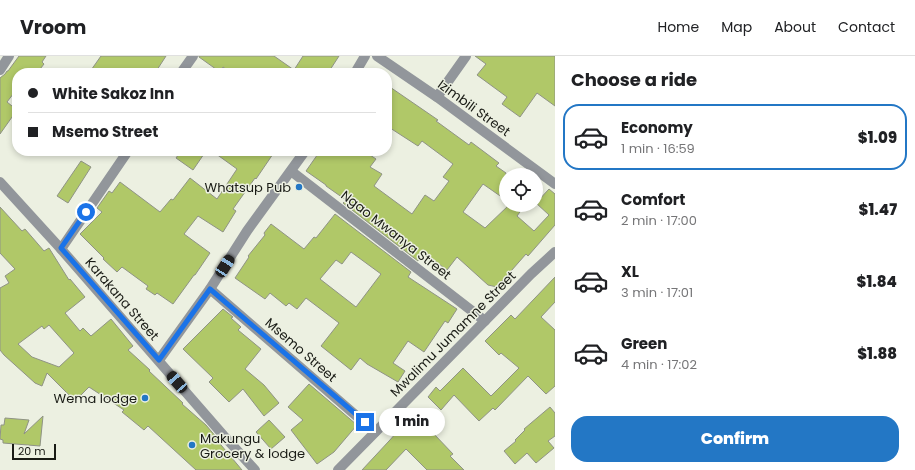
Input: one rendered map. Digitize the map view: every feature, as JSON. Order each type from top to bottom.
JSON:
[{"type":"street","points":[[0,70],[9,56]]},
{"type":"street","points":[[185,68],[193,56]]},
{"type":"street","points":[[358,68],[365,56]]},
{"type":"street","name":"Izimbili Street","points":[[377,56],[437,96],[555,184]]},
{"type":"street","points":[[437,96],[466,56]]},
{"type":"street","points":[[61,248],[125,156]]},
{"type":"street","points":[[159,360],[210,289],[247,231],[302,156]]},
{"type":"street","name":"Ngao Mwanya Street","points":[[291,171],[485,321]]},
{"type":"street","name":"Karakana Street","points":[[0,182],[61,248],[255,470]]},
{"type":"street","name":"Mwalimu Jumamne Street","points":[[338,470],[531,274],[555,252]]},
{"type":"street","name":"Msemo Street","points":[[210,289],[375,432]]},
{"type":"building","points":[[19,56],[46,56],[42,62],[44,64],[41,68],[12,68],[12,96],[7,102],[12,106],[12,117],[0,134],[0,78],[8,71]]},
{"type":"building","points":[[101,56],[166,56],[158,68],[93,68]]},
{"type":"building","points":[[274,56],[291,68],[214,68],[199,57]]},
{"type":"building","points":[[303,56],[339,56],[331,68],[295,68]]},
{"type":"building","points":[[475,56],[555,56],[555,106],[537,93],[520,117],[502,104],[507,97],[477,75],[486,64]]},
{"type":"building","points":[[392,88],[438,120],[436,121],[469,145],[471,142],[499,163],[496,166],[499,168],[499,195],[483,184],[463,212],[485,228],[502,212],[520,212],[517,216],[534,231],[549,215],[543,209],[543,195],[549,189],[555,194],[555,225],[528,256],[526,254],[497,287],[488,285],[457,257],[447,270],[424,253],[418,261],[343,203],[346,200],[306,171],[316,156],[372,156],[376,159],[370,167],[382,174],[374,186],[412,214],[425,195],[434,201],[449,181],[443,177],[453,164],[422,141],[418,146],[392,129]]},
{"type":"building","points":[[177,156],[203,156],[193,170],[176,158]]},
{"type":"building","points":[[219,156],[272,156],[233,209],[236,211],[223,232],[198,216],[184,234],[210,253],[173,304],[157,293],[155,295],[146,289],[148,286],[122,267],[117,272],[80,234],[102,212],[97,208],[109,191],[112,193],[120,182],[160,212],[171,199],[173,200],[190,178],[217,199],[237,169]]},
{"type":"building","points":[[81,161],[91,167],[68,203],[57,196]]},
{"type":"building","points":[[0,207],[22,231],[25,229],[44,251],[49,248],[69,280],[70,279],[85,297],[65,313],[80,331],[83,328],[91,336],[111,319],[133,346],[128,350],[183,403],[182,404],[206,425],[242,470],[196,470],[148,426],[144,430],[122,412],[124,410],[89,387],[75,401],[47,373],[42,386],[35,383],[0,350],[0,288],[9,283],[5,276],[15,269],[0,253]],"holes":[[[49,325],[74,353],[59,367],[32,357],[18,344],[42,326],[44,329]]]},
{"type":"building","points":[[335,214],[411,272],[408,277],[457,309],[448,323],[445,321],[424,352],[408,341],[393,363],[405,371],[398,382],[367,364],[360,358],[351,370],[321,346],[339,323],[306,298],[297,309],[289,303],[286,306],[270,293],[265,299],[235,278],[249,257],[248,256],[265,235],[264,233],[271,224],[304,249],[314,237],[316,238]],"holes":[[[351,252],[381,274],[356,307],[320,279],[336,260],[342,264]]]},
{"type":"building","points":[[555,277],[555,302],[541,317],[555,330],[555,386],[546,394],[528,376],[495,410],[493,408],[479,421],[454,395],[441,410],[428,397],[436,387],[440,391],[463,368],[491,396],[519,368],[501,353],[499,355],[485,341],[511,315],[515,319]]},
{"type":"building","points":[[223,309],[233,317],[231,318],[241,327],[238,330],[261,349],[245,369],[264,385],[279,403],[264,416],[243,389],[229,402],[209,382],[213,378],[183,349]]},
{"type":"building","points":[[309,384],[357,425],[334,452],[317,464],[291,430],[303,420],[288,407]]},
{"type":"building","points":[[550,407],[555,413],[555,436],[548,441],[554,448],[536,463],[527,453],[515,464],[504,451],[516,441],[515,440],[525,430],[524,429]]},
{"type":"building","points":[[414,413],[453,454],[450,456],[464,470],[427,470],[406,449],[386,470],[362,470],[389,441]]},
{"type":"building","points":[[43,416],[40,446],[3,443],[3,440],[0,439],[1,425],[4,425],[5,418],[29,420],[24,434]]},
{"type":"building","points":[[269,420],[285,437],[271,449],[256,432]]},
{"type":"place","name":"Whatsup Pub","points":[[299,187]]},
{"type":"place","name":"Wema lodge","points":[[145,398]]},
{"type":"place","name":"Makungu Grocery & lodge","points":[[192,445]]},
{"type":"route","points":[[86,212],[61,248],[159,360],[210,289],[365,422]]}]
